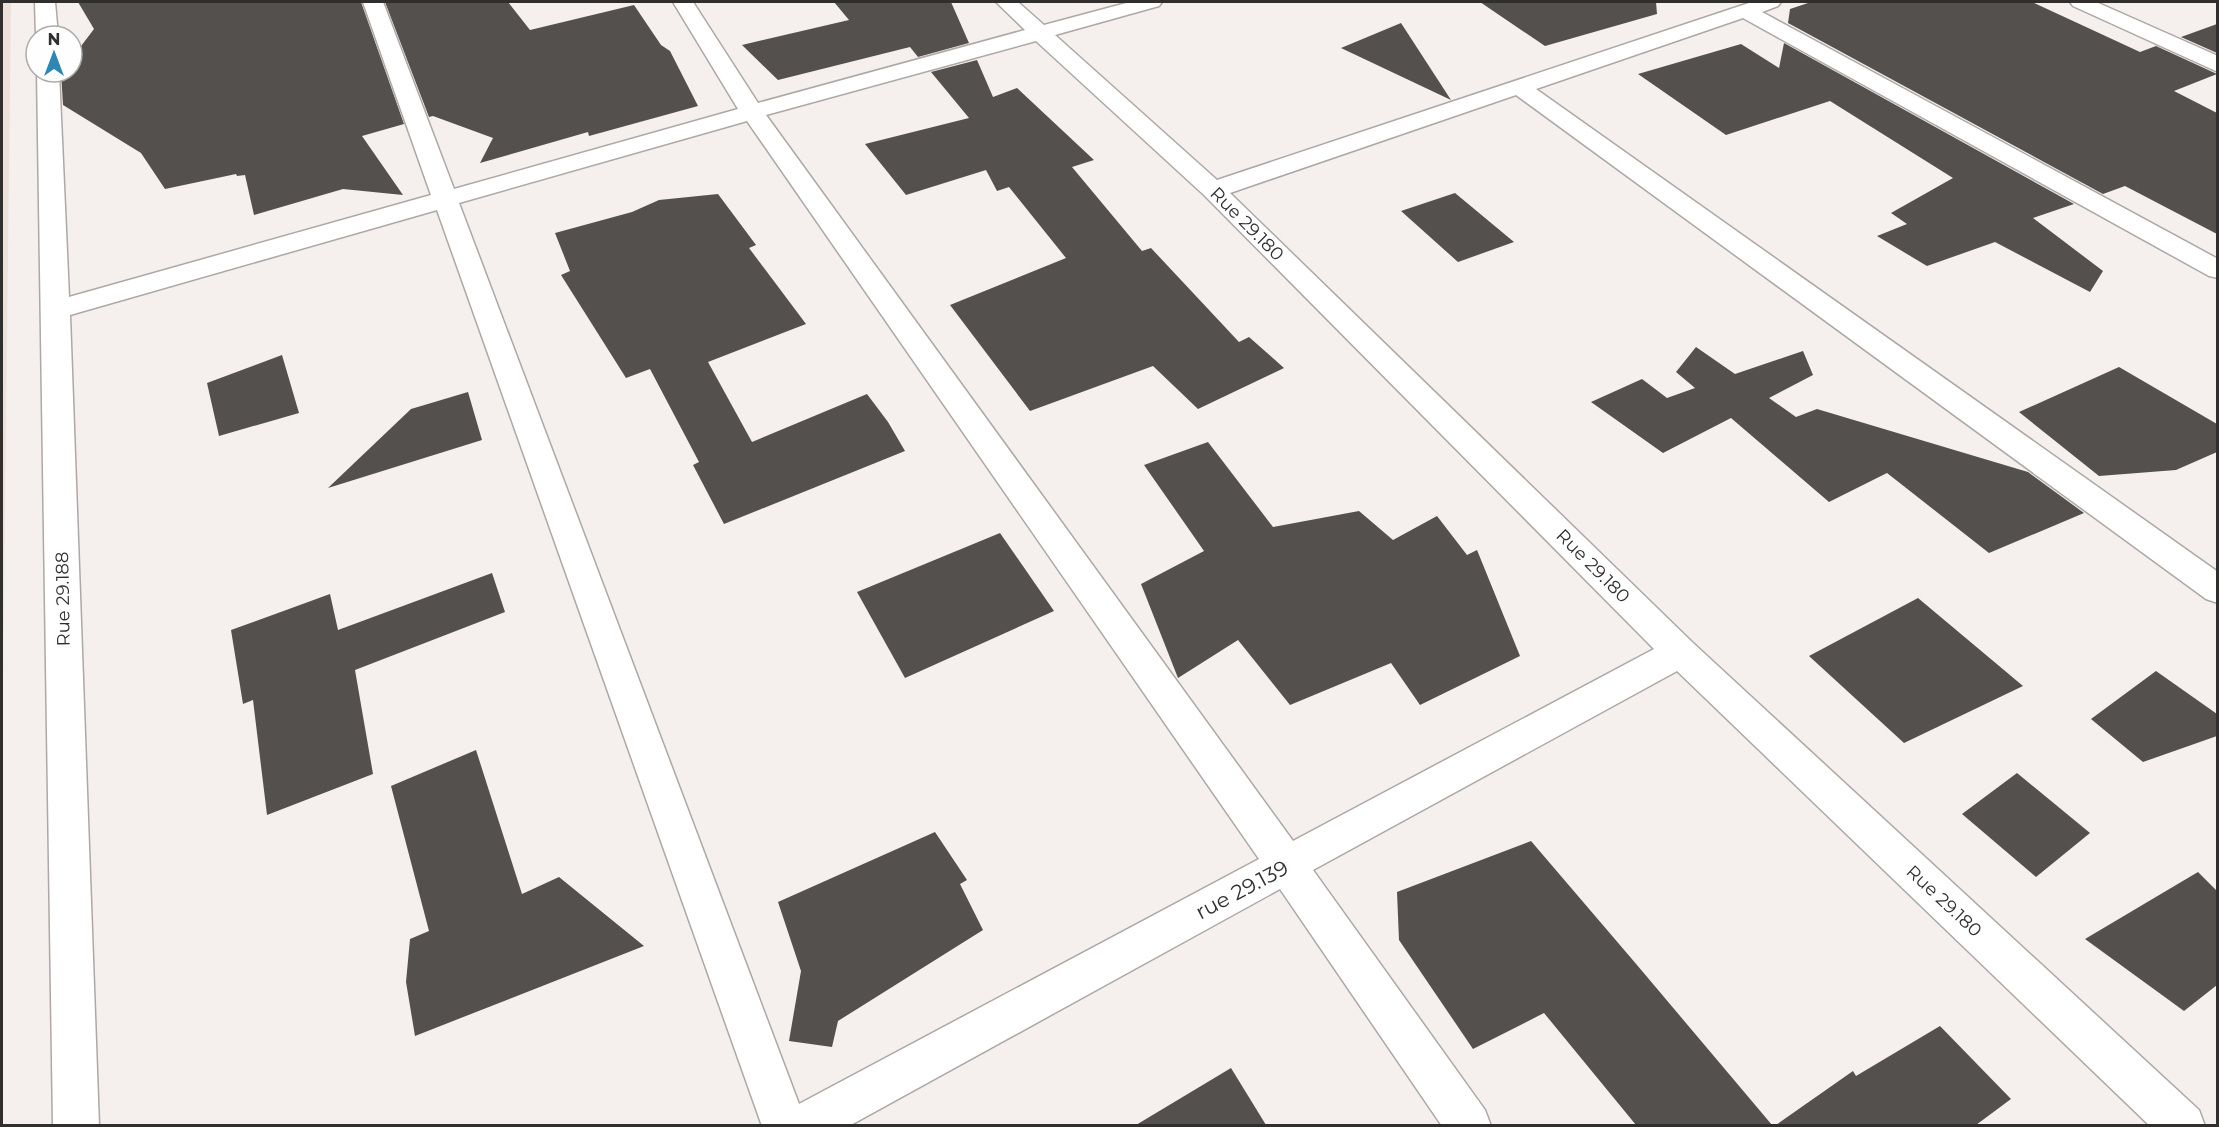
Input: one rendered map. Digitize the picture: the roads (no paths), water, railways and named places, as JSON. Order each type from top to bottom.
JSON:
[{"type":"street","points":[[45,2],[46,24]]},
{"type":"street","points":[[373,2],[448,200],[785,1125]]},
{"type":"street","points":[[683,2],[752,112],[1469,1125]]},
{"type":"street","name":"Rue 29.180","points":[[1006,2],[1213,190],[1680,652],[2183,1125]]},
{"type":"street","points":[[56,310],[752,112],[1152,2]]},
{"type":"street","points":[[1213,190],[1771,2]]},
{"type":"street","points":[[2080,2],[2217,65]]},
{"type":"street","points":[[1745,10],[2217,270]]},
{"type":"street","name":"Rue 29.188","points":[[48,84],[76,1125]]},
{"type":"street","points":[[1518,86],[2217,590]]},
{"type":"street","name":"rue 29.139","points":[[803,1125],[1680,652]]}]
